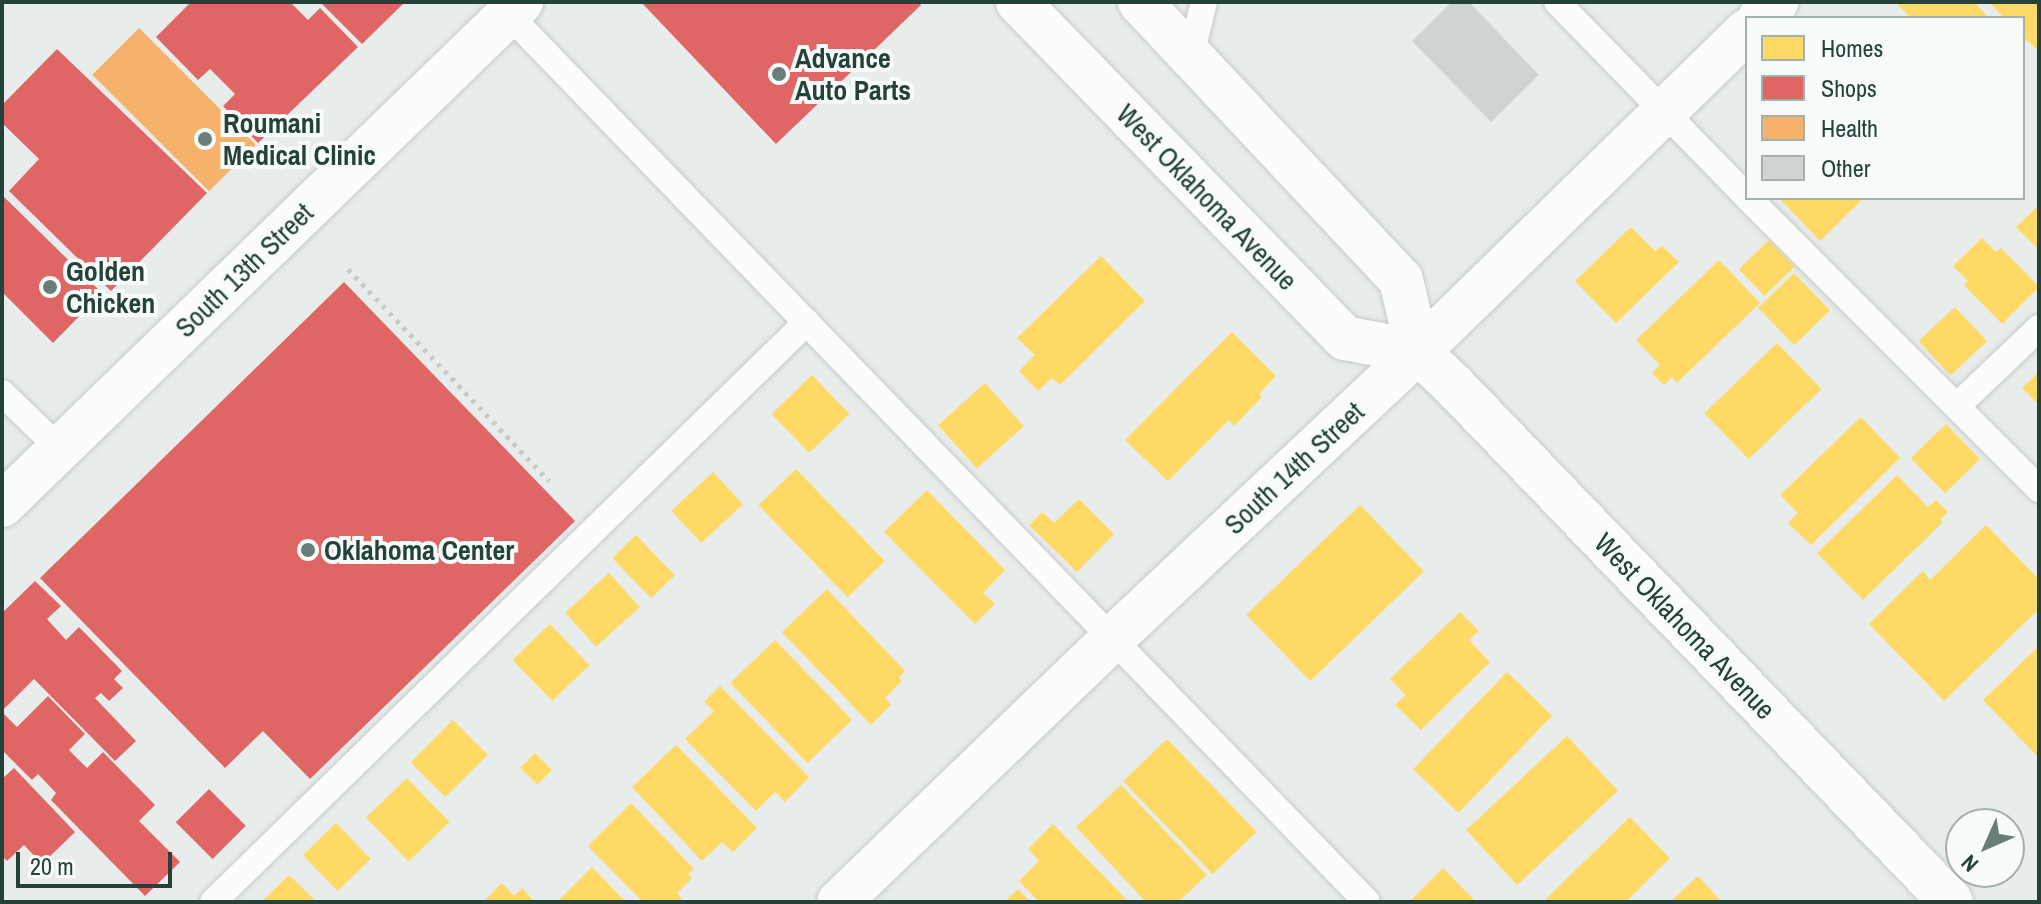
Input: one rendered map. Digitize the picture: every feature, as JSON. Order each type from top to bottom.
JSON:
[{"type":"street","name":"West Oklahoma Avenue","points":[[1018,2],[1345,338],[1418,352],[1951,902]]},
{"type":"street","points":[[1140,2],[1401,280],[1418,352]]},
{"type":"street","name":"South 13th Street","points":[[2,505],[514,8]]},
{"type":"street","name":"South 14th Street","points":[[839,902],[1114,637],[1418,352],[1745,33]]},
{"type":"lane","points":[[1191,55],[1204,2]]},
{"type":"lane","points":[[1557,2],[1745,194]]},
{"type":"lane","points":[[514,8],[807,322],[1367,902]]},
{"type":"lane","points":[[1751,200],[2039,489]]},
{"type":"lane","points":[[213,902],[807,322]]},
{"type":"lane","points":[[1957,406],[2039,328]]},
{"type":"lane","points":[[2,393],[60,449]]},
{"type":"path","points":[[348,269],[549,481]]},
{"type":"building: Homes","points":[[1900,2],[1974,2],[1987,16],[1909,16],[1898,5]]},
{"type":"building: Homes","points":[[1989,2],[2039,2],[2039,51],[2025,39],[2025,16],[2002,16]]},
{"type":"building: Homes","points":[[1781,200],[1862,200],[1820,241]]},
{"type":"building: Homes","points":[[2039,205],[2039,250],[2016,227]]},
{"type":"building: Homes","points":[[1631,227],[1655,251],[1662,246],[1679,262],[1616,323],[1575,281]]},
{"type":"building: Homes","points":[[1982,238],[1996,252],[2001,248],[2039,287],[2002,324],[1964,285],[1968,281],[1953,266]]},
{"type":"building: Homes","points":[[1769,240],[1795,267],[1764,296],[1739,269]]},
{"type":"building: Homes","points":[[1101,256],[1145,301],[1060,385],[1052,378],[1038,391],[1019,371],[1035,355],[1017,338]]},
{"type":"building: Homes","points":[[1719,260],[1760,303],[1677,383],[1672,377],[1664,385],[1652,373],[1660,365],[1636,340]]},
{"type":"building: Homes","points":[[1794,273],[1830,310],[1794,345],[1758,308]]},
{"type":"building: Homes","points":[[1955,307],[1987,341],[1950,375],[1918,341]]},
{"type":"building: Homes","points":[[1232,332],[1276,376],[1259,394],[1262,397],[1234,426],[1229,420],[1168,481],[1125,440]]},
{"type":"building: Homes","points":[[1777,343],[1821,389],[1749,459],[1704,413]]},
{"type":"building: Homes","points":[[2039,372],[2039,405],[2022,388]]},
{"type":"building: Homes","points":[[812,375],[850,414],[809,453],[772,414]]},
{"type":"building: Homes","points":[[985,383],[1024,426],[977,468],[938,425]]},
{"type":"building: Homes","points":[[1861,417],[1900,458],[1811,545],[1788,523],[1798,513],[1780,495]]},
{"type":"building: Homes","points":[[1946,424],[1980,459],[1945,493],[1911,458]]},
{"type":"building: Homes","points":[[796,469],[885,561],[848,597],[759,505]]},
{"type":"building: Homes","points":[[713,472],[743,504],[701,543],[671,511]]},
{"type":"building: Homes","points":[[1897,475],[1928,507],[1936,500],[1948,512],[1940,520],[1943,522],[1863,600],[1817,553]]},
{"type":"building: Homes","points":[[927,490],[1005,570],[983,593],[995,604],[975,624],[884,532]]},
{"type":"building: Homes","points":[[1079,499],[1114,534],[1077,572],[1029,525],[1042,512],[1054,523]]},
{"type":"building: Homes","points":[[1360,505],[1424,571],[1310,681],[1246,615]]},
{"type":"building: Homes","points":[[1986,525],[2039,579],[2039,609],[1944,701],[1869,624],[1923,571],[1930,580]]},
{"type":"building: Homes","points":[[636,535],[675,575],[651,598],[612,558]]},
{"type":"building: Homes","points":[[609,573],[640,607],[596,647],[565,612]]},
{"type":"building: Homes","points":[[827,589],[905,671],[899,677],[902,681],[885,698],[891,705],[871,725],[782,632]]},
{"type":"building: Homes","points":[[1460,612],[1479,631],[1469,640],[1490,662],[1421,730],[1395,705],[1406,695],[1390,679]]},
{"type":"building: Homes","points":[[550,624],[590,665],[552,701],[513,660]]},
{"type":"building: Homes","points":[[775,640],[852,720],[808,763],[730,683]]},
{"type":"building: Homes","points":[[2039,646],[2039,758],[1983,700]]},
{"type":"building: Homes","points":[[1507,672],[1552,716],[1459,813],[1413,769]]},
{"type":"building: Homes","points":[[720,686],[809,777],[785,802],[775,792],[756,811],[685,739],[714,711],[704,702]]},
{"type":"building: Homes","points":[[453,720],[488,755],[445,797],[411,762]]},
{"type":"building: Homes","points":[[1567,736],[1618,791],[1517,885],[1466,830]]},
{"type":"building: Homes","points":[[1167,739],[1257,832],[1213,874],[1123,781]]},
{"type":"building: Homes","points":[[676,745],[757,828],[733,852],[722,842],[702,861],[632,787]]},
{"type":"building: Homes","points":[[535,753],[552,770],[537,785],[520,768]]},
{"type":"building: Homes","points":[[407,778],[449,822],[408,861],[366,818]]},
{"type":"building: Homes","points":[[1121,785],[1207,875],[1178,902],[1146,902],[1076,827]]},
{"type":"building: Homes","points":[[631,803],[694,869],[688,874],[692,878],[677,893],[682,899],[679,902],[643,902],[588,846]]},
{"type":"building: Homes","points":[[1630,817],[1670,858],[1626,902],[1543,902]]},
{"type":"building: Homes","points":[[336,823],[371,859],[338,891],[303,855]]},
{"type":"building: Homes","points":[[1053,824],[1129,902],[1039,902],[1019,881],[1039,861],[1028,849]]},
{"type":"building: Homes","points":[[592,867],[626,902],[557,902]]},
{"type":"building: Homes","points":[[1443,868],[1476,902],[1409,902]]},
{"type":"building: Homes","points":[[289,875],[317,902],[261,902]]},
{"type":"building: Homes","points":[[1698,876],[1722,902],[1670,902]]},
{"type":"building: Homes","points":[[502,883],[514,896],[522,888],[535,902],[483,902]]},
{"type":"building: Homes","points":[[1018,889],[1031,902],[1004,902]]},
{"type":"building: Shops","points":[[191,2],[290,2],[308,20],[320,8],[358,47],[258,143],[223,106],[235,94],[210,69],[198,80],[156,37]]},
{"type":"building: Shops","points":[[320,2],[405,2],[362,44]]},
{"type":"building: Shops","name":"Advance Auto Parts","points":[[641,2],[919,2],[921,5],[776,144]]},
{"type":"building: Shops","points":[[57,49],[207,193],[111,291],[9,191],[39,159],[2,123],[2,105]]},
{"type":"building: Shops","points":[[2,195],[102,293],[53,343],[2,292]]},
{"type":"building: Shops","name":"Oklahoma Center","points":[[344,282],[575,521],[310,779],[263,731],[225,768],[40,578]]},
{"type":"building: Shops","points":[[35,581],[61,606],[47,619],[66,640],[79,627],[122,671],[114,679],[123,688],[109,701],[101,693],[95,698],[136,741],[115,761],[34,679],[2,711],[2,613]]},
{"type":"building: Shops","points":[[48,696],[85,734],[69,750],[87,768],[103,752],[155,805],[139,821],[180,862],[145,896],[51,800],[56,793],[38,774],[32,780],[2,750],[2,712],[17,727]]},
{"type":"building: Shops","points":[[14,768],[75,832],[42,864],[24,845],[7,861],[2,856],[2,779]]},
{"type":"building: Shops","points":[[209,789],[246,826],[213,859],[176,822]]},
{"type":"building: Health","points":[[139,28],[256,145],[209,191],[92,75]]},
{"type":"building: Other","points":[[1452,2],[1469,2],[1539,75],[1491,122],[1412,41]]},
{"type":"place","name":"Advance Auto Parts","points":[[779,74]]},
{"type":"place","name":"Roumani Medical Clinic","points":[[205,139]]},
{"type":"place","name":"Golden Chicken","points":[[50,287]]},
{"type":"place","name":"Oklahoma Center","points":[[308,550]]}]
